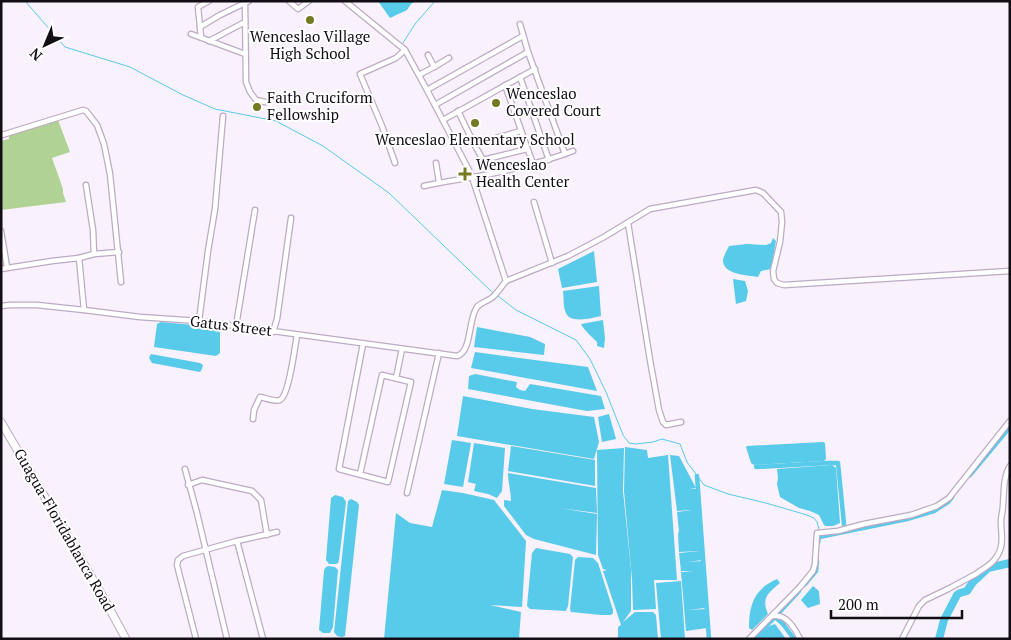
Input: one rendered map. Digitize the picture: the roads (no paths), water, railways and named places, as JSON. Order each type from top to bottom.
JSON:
[{"type":"main road","name":"Guagua-Floridablanca Road","points":[[1,422],[126,639]]},
{"type":"street","points":[[201,37],[198,7],[209,1]]},
{"type":"street","points":[[289,1],[298,9],[309,1]]},
{"type":"street","points":[[345,1],[405,50],[428,90],[472,178],[506,282],[568,256],[650,209],[756,190],[763,193],[781,212],[780,242],[773,271],[774,279],[777,283],[784,285],[1010,271]]},
{"type":"street","points":[[200,27],[247,2]]},
{"type":"street","points":[[247,2],[245,22],[246,82],[256,100],[265,102]]},
{"type":"street","points":[[209,41],[245,22]]},
{"type":"street","points":[[520,24],[528,52],[565,154]]},
{"type":"street","points":[[190,34],[245,54]]},
{"type":"street","points":[[428,90],[523,36]]},
{"type":"street","points":[[395,163],[360,74],[396,58],[405,50]]},
{"type":"street","points":[[435,105],[528,52]]},
{"type":"street","points":[[428,55],[434,67]]},
{"type":"street","points":[[419,75],[449,58]]},
{"type":"street","points":[[443,120],[535,69]]},
{"type":"street","points":[[520,77],[549,160]]},
{"type":"street","points":[[505,85],[533,164]]},
{"type":"street","points":[[1,128],[2,136],[83,110],[86,111],[97,125],[104,144],[110,174],[121,282]]},
{"type":"street","points":[[458,111],[491,174]]},
{"type":"street","points":[[199,322],[215,209],[223,116]]},
{"type":"street","points":[[474,144],[521,131]]},
{"type":"street","points":[[483,160],[527,149]]},
{"type":"street","points":[[424,186],[491,174],[549,160],[573,151]]},
{"type":"street","points":[[436,163],[439,182]]},
{"type":"street","points":[[86,185],[94,254]]},
{"type":"street","points":[[534,202],[552,263]]},
{"type":"street","points":[[236,326],[255,210]]},
{"type":"street","points":[[273,332],[277,319],[292,218]]},
{"type":"street","points":[[628,223],[659,410],[663,422],[666,424],[681,422]]},
{"type":"street","points":[[1,231],[7,268]]},
{"type":"street","points":[[1,269],[52,260],[118,252]]},
{"type":"street","points":[[79,258],[84,310]]},
{"type":"street","name":"Gatus Street","points":[[2,304],[84,310],[236,326],[457,356],[466,347],[474,312],[478,306],[493,297],[506,282]]},
{"type":"street","points":[[253,419],[254,410],[260,397],[278,400],[284,395],[290,376],[297,335]]},
{"type":"street","points":[[360,474],[382,375],[411,382],[388,482],[339,470],[363,344]]},
{"type":"street","points":[[396,378],[402,349]]},
{"type":"street","points":[[407,493],[439,353]]},
{"type":"street","points":[[750,639],[777,616],[813,571],[817,533],[838,531],[853,526],[911,515],[937,506],[948,498],[1010,421]]},
{"type":"street","points":[[902,639],[919,606],[925,600],[987,568],[994,560],[1000,550],[1005,482],[1010,466]]},
{"type":"street","points":[[185,469],[227,639]]},
{"type":"street","points":[[188,484],[202,480],[252,491],[261,500],[266,534]]},
{"type":"street","points":[[196,639],[177,565],[178,560],[183,556],[277,532]]},
{"type":"street","points":[[237,541],[263,639]]},
{"type":"street","points":[[777,616],[793,626],[800,639]]},
{"type":"water","points":[[378,1],[416,1],[407,10],[390,18]]},
{"type":"water","points":[[773,238],[776,241],[771,269],[761,271],[758,277],[737,274],[724,266],[723,259],[729,246],[747,244],[766,245],[771,243]]},
{"type":"water","points":[[594,251],[597,282],[562,288],[558,269]]},
{"type":"water","points":[[733,279],[745,281],[748,291],[746,301],[736,304]]},
{"type":"water","points":[[599,286],[601,316],[576,319],[568,316],[564,308],[563,291]]},
{"type":"water","points":[[603,320],[604,348],[597,346],[597,342],[581,324]]},
{"type":"water","points":[[161,322],[215,327],[220,332],[220,353],[216,356],[154,347],[157,324]]},
{"type":"water","points":[[477,327],[530,337],[545,344],[544,355],[474,347]]},
{"type":"water","points":[[475,352],[588,367],[597,391],[471,368]]},
{"type":"water","points":[[151,354],[200,363],[203,365],[202,369],[200,372],[152,363],[149,358]]},
{"type":"water","points":[[475,374],[517,382],[516,387],[525,391],[530,384],[601,396],[605,409],[587,411],[468,389],[469,376]]},
{"type":"water","points":[[463,396],[532,409],[594,417],[599,442],[594,459],[457,436]]},
{"type":"water","points":[[609,414],[616,439],[602,442],[598,417]]},
{"type":"water","points":[[452,440],[471,443],[463,487],[444,484]]},
{"type":"water","points":[[474,443],[505,448],[502,491],[497,498],[474,491],[476,484],[468,482]]},
{"type":"water","points":[[825,443],[826,459],[824,461],[754,465],[751,463],[746,447],[747,446]]},
{"type":"water","points":[[511,446],[595,460],[595,486],[508,471]]},
{"type":"water","points":[[625,447],[647,450],[648,458],[668,455],[677,580],[654,580],[656,609],[633,610],[624,491]]},
{"type":"water","points":[[624,448],[623,491],[631,569],[631,611],[623,622],[635,612],[653,612],[656,615],[658,639],[618,639],[618,627],[621,625],[603,571],[607,570],[603,569],[598,555],[597,450]]},
{"type":"water","points":[[670,455],[679,456],[696,488],[690,489],[697,489],[702,560],[688,562],[702,561],[705,608],[688,610],[706,609],[707,628],[686,631],[681,572],[694,571],[681,571],[679,553],[700,551],[679,552],[677,512],[692,510],[677,511]]},
{"type":"water","points":[[832,465],[836,468],[840,523],[826,526],[819,515],[799,508],[780,497],[777,484],[777,469]]},
{"type":"water","points":[[508,473],[596,488],[597,513],[559,508],[597,514],[596,555],[534,539],[526,535],[504,506],[504,500],[511,501]]},
{"type":"water","points":[[442,490],[494,500],[526,541],[522,607],[490,605],[521,612],[519,639],[384,639],[396,513],[410,523],[432,527]]},
{"type":"water","points":[[335,495],[343,497],[346,502],[339,560],[336,564],[329,564],[326,560],[331,498]]},
{"type":"water","points":[[351,499],[359,505],[345,636],[342,637],[337,636],[334,632],[348,501]]},
{"type":"water","points":[[536,548],[570,554],[573,557],[566,611],[530,609],[527,606],[532,553]]},
{"type":"water","points":[[578,557],[593,558],[598,563],[613,610],[611,615],[571,612],[575,560]]},
{"type":"water","points":[[328,566],[335,567],[338,570],[333,627],[330,633],[323,633],[319,630],[324,571]]},
{"type":"water","points":[[777,579],[780,583],[767,596],[765,604],[768,614],[752,630],[749,628],[749,620],[754,599],[763,588]]},
{"type":"water","points":[[681,581],[685,639],[661,639],[656,583]]},
{"type":"water","points":[[813,586],[819,591],[820,604],[808,608],[801,600]]},
{"type":"water","points":[[775,624],[786,639],[755,639],[769,626]]},
{"type":"waterway","points":[[25,1],[65,47],[130,67],[183,95],[215,109],[276,121],[323,146],[389,193],[494,294]]},
{"type":"waterway","points":[[403,43],[415,24],[435,1]]},
{"type":"waterway","points":[[498,296],[516,310],[576,340],[590,359],[606,392],[623,435],[629,443],[653,442],[662,439],[680,444],[687,462],[704,485],[728,494],[807,515],[814,518],[819,529]]},
{"type":"waterway","points":[[970,475],[1010,427]]},
{"type":"waterway","points":[[756,467],[838,463],[846,531]]},
{"type":"waterway","points":[[697,476],[709,639]]},
{"type":"waterway","points":[[818,543],[819,537],[907,519],[934,511],[952,497]]},
{"type":"waterway","points":[[805,584],[816,571],[817,561]]},
{"type":"waterway","points":[[939,639],[944,620],[957,595],[967,591],[973,582],[988,568],[1010,563]]},
{"type":"waterway","points":[[753,639],[799,591]]},
{"type":"waterway","points":[[775,617],[794,639]]},
{"type":"place","name":"Wenceslao Village High School","points":[[310,20]]},
{"type":"place","name":"Wenceslao Covered Court","points":[[496,103]]},
{"type":"place","name":"Faith Cruciform Fellowship","points":[[257,107]]},
{"type":"place","name":"Wenceslao Elementary School","points":[[475,123]]},
{"type":"place","name":"Wenceslao Health Center","points":[[465,174]]}]
